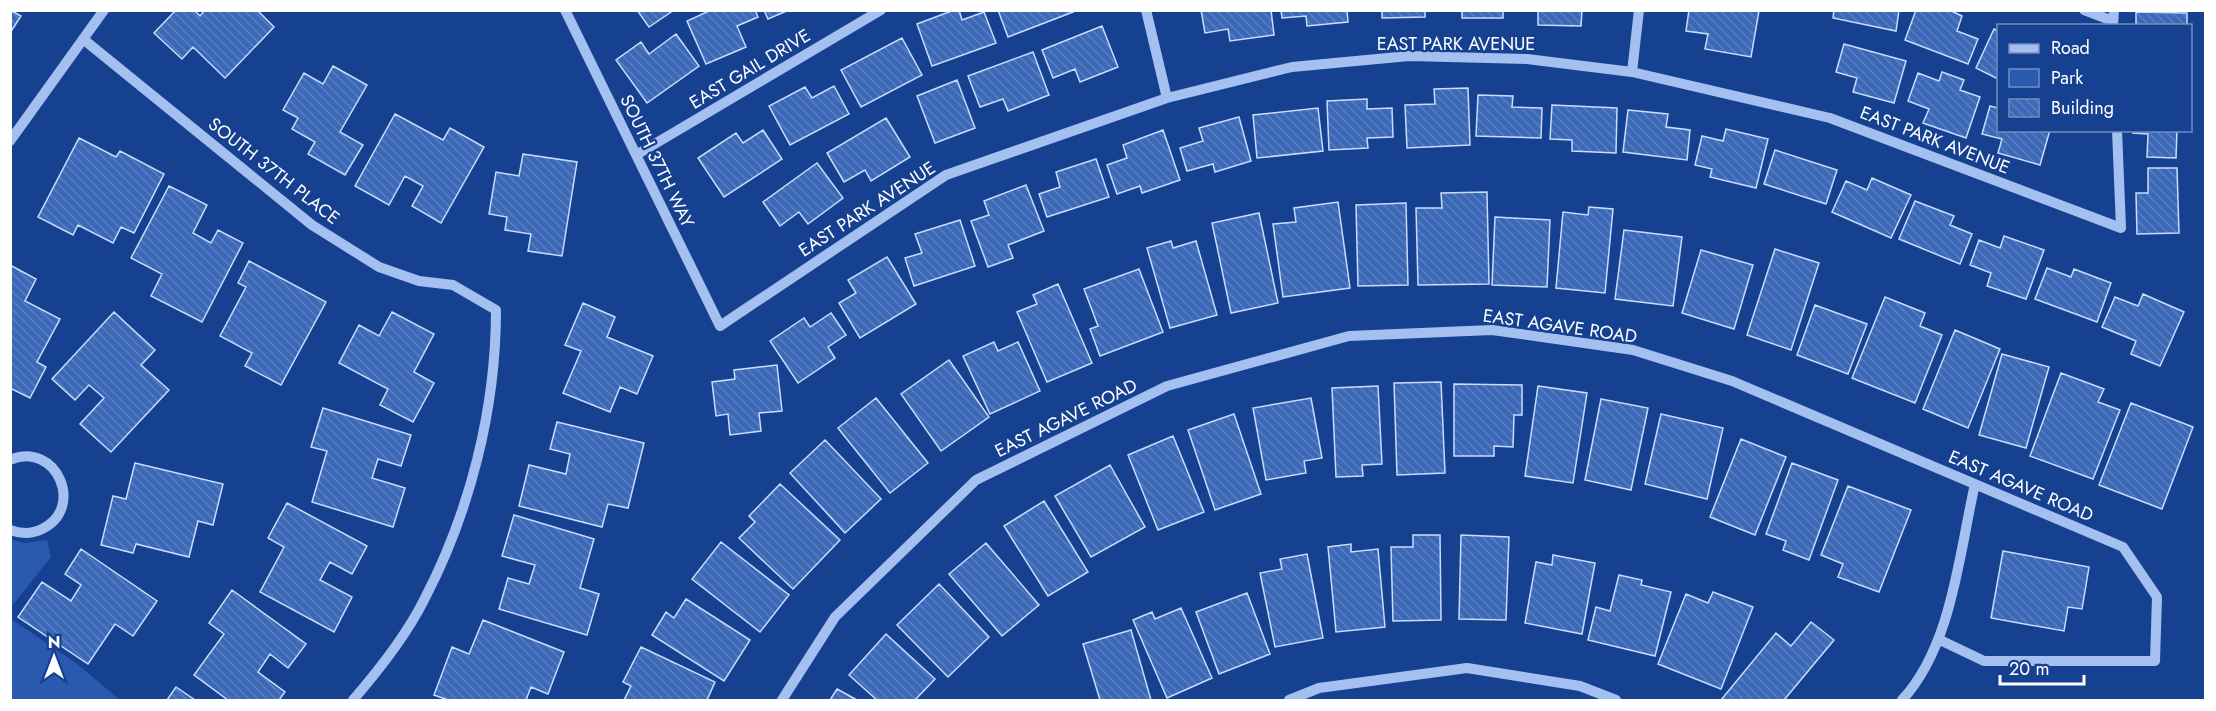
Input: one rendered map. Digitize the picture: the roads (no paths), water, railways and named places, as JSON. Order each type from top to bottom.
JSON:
[{"type":"street","points":[[10,141],[104,10]]},
{"type":"street","name":"SOUTH 37TH WAY","points":[[565,10],[720,326]]},
{"type":"street","name":"EAST GAIL DRIVE","points":[[636,155],[881,10]]},
{"type":"street","points":[[1146,10],[1167,98]]},
{"type":"street","points":[[1632,72],[1639,10]]},
{"type":"street","points":[[2084,10],[2113,19]]},
{"type":"street","name":"SOUTH 37TH PLACE","points":[[83,39],[312,225],[379,267],[419,281],[453,285],[496,310],[496,344],[474,474],[424,601],[377,672],[353,700]]},
{"type":"street","name":"EAST PARK AVENUE","points":[[720,326],[946,175],[1167,98],[1292,67],[1408,56],[1527,59],[1632,72],[1830,118],[2121,228],[2117,132]]},
{"type":"street","name":"EAST AGAVE ROAD","points":[[782,700],[835,617],[976,480],[1167,386],[1349,336],[1492,330],[1633,351],[1732,381],[2123,547],[2157,597],[2155,661],[1984,661],[1940,640]]},
{"type":"street","points":[[10,530],[26,534],[50,525],[59,515],[64,503],[64,490],[57,472],[42,459],[29,456],[11,460]]},
{"type":"street","points":[[1902,700],[1917,684],[1940,640],[1975,484]]},
{"type":"street","points":[[1289,700],[1319,688],[1467,668],[1580,686],[1616,700]]}]
